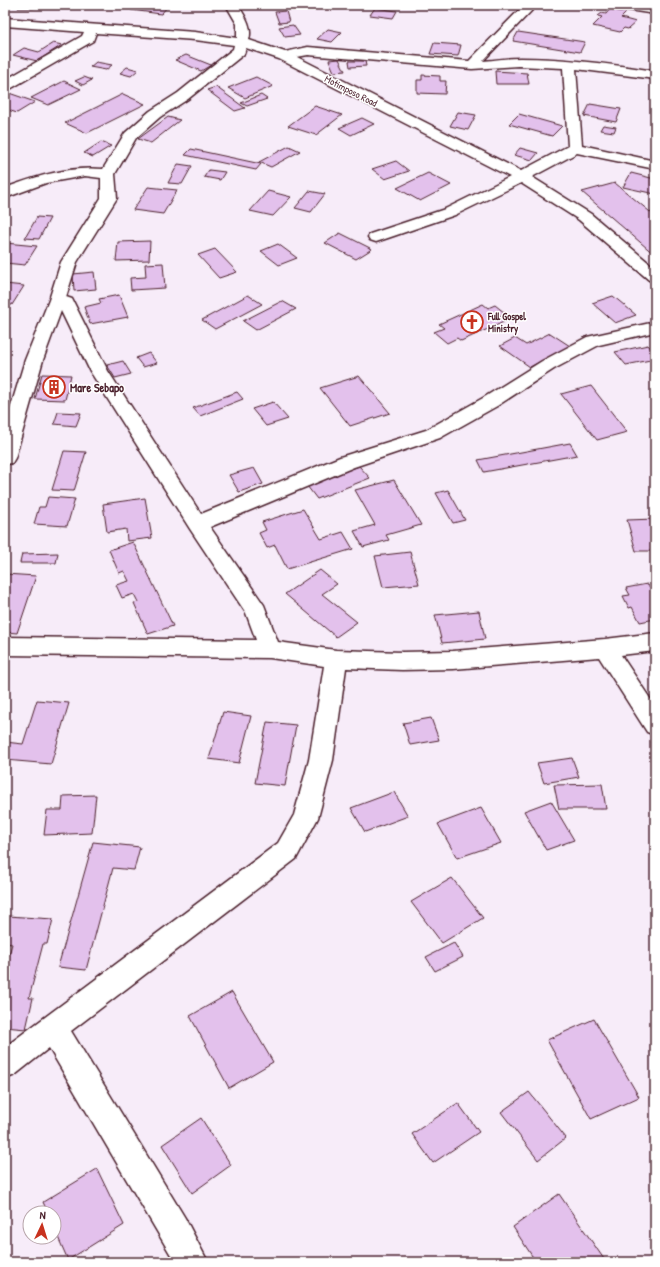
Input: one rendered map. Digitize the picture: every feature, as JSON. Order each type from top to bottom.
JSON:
[{"type":"street","points":[[5,458],[34,360],[57,300],[69,262],[109,198],[108,174],[130,136],[155,114],[183,96],[239,50],[244,35],[243,24],[232,5]]},
{"type":"street","points":[[472,65],[531,5]]},
{"type":"street","points":[[622,5],[655,10]]},
{"type":"street","name":"Motimposo Road","points":[[5,22],[195,36],[241,42],[284,56],[521,177],[585,217],[655,276]]},
{"type":"street","points":[[5,86],[88,38],[92,28]]},
{"type":"street","points":[[284,56],[308,51],[489,66],[517,62],[569,65],[655,75]]},
{"type":"street","points":[[569,65],[575,148]]},
{"type":"street","points":[[376,237],[450,212],[521,177],[575,148],[655,165]]},
{"type":"street","points":[[5,193],[43,179],[84,172],[108,174]]},
{"type":"street","points":[[5,179],[22,186]]},
{"type":"street","points":[[57,300],[66,302],[99,371],[197,524],[256,611],[270,649]]},
{"type":"street","points":[[197,524],[347,462],[433,434],[490,402],[548,365],[593,341],[655,327]]},
{"type":"street","points":[[5,646],[270,649],[336,659],[402,662],[453,660],[605,648],[655,642]]},
{"type":"street","points":[[605,648],[655,725]]},
{"type":"street","points":[[5,1065],[287,851],[306,818],[308,811],[321,760],[336,659]]},
{"type":"street","points":[[55,1026],[58,1037],[192,1262]]},
{"type":"building","points":[[19,5],[36,5],[34,8],[18,8]]},
{"type":"building","points":[[135,5],[169,5],[161,14],[131,10]]},
{"type":"building","points":[[375,8],[397,11],[393,18],[370,15]]},
{"type":"building","points":[[610,9],[626,13],[621,18],[636,22],[628,29],[624,28],[620,32],[593,26],[602,17],[598,16],[602,13],[606,14]]},
{"type":"building","points":[[286,11],[289,22],[279,23],[275,12]]},
{"type":"building","points":[[293,25],[300,35],[285,37],[279,27]]},
{"type":"building","points":[[328,29],[342,32],[332,42],[317,39]]},
{"type":"building","points":[[518,32],[585,42],[580,52],[513,41]]},
{"type":"building","points":[[53,43],[62,45],[37,61],[13,55],[24,48],[39,52]]},
{"type":"building","points":[[434,43],[461,45],[458,56],[430,54]]},
{"type":"building","points":[[186,55],[211,65],[201,71],[175,60]]},
{"type":"building","points":[[339,59],[345,71],[334,72],[329,60]]},
{"type":"building","points":[[349,61],[365,61],[366,66],[350,67]]},
{"type":"building","points":[[96,62],[112,65],[106,70],[90,67]]},
{"type":"building","points":[[127,67],[138,70],[131,76],[120,73]]},
{"type":"building","points":[[495,71],[527,73],[529,84],[496,84]]},
{"type":"building","points":[[422,75],[440,76],[440,81],[446,81],[445,94],[417,93],[417,80],[422,80]]},
{"type":"building","points":[[84,77],[92,80],[83,85],[75,81]]},
{"type":"building","points":[[256,77],[273,86],[245,98],[228,88]]},
{"type":"building","points":[[64,81],[81,89],[48,105],[31,98]]},
{"type":"building","points":[[216,87],[245,108],[235,111],[207,90]]},
{"type":"building","points":[[6,92],[35,102],[17,113],[5,109]]},
{"type":"building","points":[[123,94],[145,104],[87,133],[65,123]]},
{"type":"building","points":[[261,95],[267,99],[247,106],[241,103]]},
{"type":"building","points":[[590,104],[621,109],[616,122],[584,116]]},
{"type":"building","points":[[315,106],[342,115],[316,135],[288,126]]},
{"type":"building","points":[[458,112],[476,115],[468,130],[450,126]]},
{"type":"building","points":[[519,114],[562,126],[552,136],[509,124]]},
{"type":"building","points":[[168,117],[180,120],[151,143],[138,139]]},
{"type":"building","points":[[362,118],[374,124],[351,135],[339,128]]},
{"type":"building","points":[[603,125],[616,127],[614,132],[600,130]]},
{"type":"building","points":[[101,142],[111,146],[93,157],[84,153]]},
{"type":"building","points":[[289,146],[300,151],[271,167],[259,162]]},
{"type":"building","points":[[520,148],[538,153],[532,160],[514,155]]},
{"type":"building","points":[[191,149],[261,164],[256,170],[185,155]]},
{"type":"building","points":[[396,161],[409,171],[385,179],[372,169]]},
{"type":"building","points":[[178,164],[192,166],[182,184],[168,183]]},
{"type":"building","points":[[209,170],[225,172],[220,180],[204,177]]},
{"type":"building","points":[[428,173],[451,185],[420,201],[397,188]]},
{"type":"building","points":[[631,173],[655,179],[655,194],[623,187]]},
{"type":"building","points":[[615,183],[655,216],[655,255],[582,192]]},
{"type":"building","points":[[148,187],[177,190],[163,214],[133,210]]},
{"type":"building","points":[[268,191],[291,197],[273,216],[250,211]]},
{"type":"building","points":[[309,191],[325,194],[311,212],[295,208]]},
{"type":"building","points":[[37,217],[50,218],[39,239],[25,238]]},
{"type":"building","points":[[340,233],[372,249],[356,259],[325,243]]},
{"type":"building","points":[[150,241],[149,260],[116,261],[118,242]]},
{"type":"building","points":[[5,243],[37,246],[25,265],[5,263]]},
{"type":"building","points":[[278,244],[297,258],[279,265],[261,251]]},
{"type":"building","points":[[215,249],[237,272],[219,278],[198,255]]},
{"type":"building","points":[[163,263],[165,288],[131,290],[130,278],[146,277],[145,264]]},
{"type":"building","points":[[94,272],[96,289],[74,291],[73,274]]},
{"type":"building","points":[[5,284],[24,286],[12,305],[5,304]]},
{"type":"building","points":[[119,295],[128,317],[90,324],[84,307],[101,303],[99,299]]},
{"type":"building","points":[[248,295],[262,304],[215,329],[202,320]]},
{"type":"building","points":[[613,296],[636,315],[615,323],[592,303]]},
{"type":"building","points":[[282,301],[296,309],[256,330],[243,321]]},
{"type":"building","name":"Full Gospel Ministry","points":[[483,304],[488,308],[495,305],[505,313],[499,315],[506,321],[461,341],[457,338],[447,343],[434,332],[444,328],[439,324]]},
{"type":"building","points":[[550,333],[570,346],[530,367],[500,346],[515,338],[526,345]]},
{"type":"building","points":[[648,345],[655,353],[655,359],[626,365],[615,352]]},
{"type":"building","points":[[149,353],[157,363],[143,367],[136,358]]},
{"type":"building","points":[[123,361],[131,374],[115,378],[107,365]]},
{"type":"building","name":"Mare Sebapo","points":[[42,374],[71,375],[65,400],[35,399]]},
{"type":"building","points":[[359,376],[390,413],[350,426],[320,388]]},
{"type":"building","points":[[591,386],[627,432],[597,440],[561,394]]},
{"type":"building","points":[[237,392],[243,399],[200,416],[193,408]]},
{"type":"building","points":[[273,402],[288,419],[266,426],[252,409]]},
{"type":"building","points":[[58,412],[81,413],[76,426],[54,424]]},
{"type":"building","points":[[570,443],[577,455],[484,472],[478,460]]},
{"type":"building","points":[[64,451],[86,452],[74,491],[52,490]]},
{"type":"building","points":[[359,466],[370,478],[317,499],[307,486]]},
{"type":"building","points":[[254,468],[263,484],[239,492],[229,475]]},
{"type":"building","points":[[394,480],[421,525],[386,535],[389,540],[363,547],[354,531],[375,525],[355,490]]},
{"type":"building","points":[[448,490],[465,520],[453,523],[436,493]]},
{"type":"building","points":[[48,497],[75,499],[67,526],[34,524],[39,507],[45,507]]},
{"type":"building","points":[[145,498],[152,538],[127,541],[126,529],[107,532],[103,504]]},
{"type":"building","points":[[303,509],[321,539],[343,532],[353,549],[287,569],[275,545],[267,548],[259,533],[266,530],[262,522]]},
{"type":"building","points":[[655,519],[655,551],[636,551],[627,520]]},
{"type":"building","points":[[133,542],[173,626],[148,634],[134,603],[138,602],[134,594],[122,598],[116,585],[129,581],[124,571],[119,573],[109,550]]},
{"type":"building","points":[[410,552],[419,584],[383,587],[375,556]]},
{"type":"building","points":[[58,553],[56,563],[20,563],[22,554]]},
{"type":"building","points":[[320,570],[337,584],[322,594],[357,622],[336,637],[285,594]]},
{"type":"building","points":[[5,574],[36,576],[17,633],[5,632]]},
{"type":"building","points":[[647,584],[648,586],[655,585],[655,619],[640,622],[632,607],[629,608],[623,596],[630,595],[626,588]]},
{"type":"building","points":[[479,611],[485,639],[442,643],[435,615]]},
{"type":"building","points":[[37,700],[69,703],[51,764],[5,760],[5,742],[23,744]]},
{"type":"building","points":[[223,712],[251,716],[239,763],[209,759]]},
{"type":"building","points":[[431,718],[439,740],[410,745],[403,723]]},
{"type":"building","points":[[267,722],[296,725],[285,786],[255,783]]},
{"type":"building","points":[[572,758],[579,777],[544,783],[537,763]]},
{"type":"building","points":[[602,784],[606,809],[559,809],[554,785]]},
{"type":"building","points":[[394,792],[408,816],[365,832],[351,808]]},
{"type":"building","points":[[96,795],[92,833],[44,835],[47,810],[62,810],[63,796]]},
{"type":"building","points":[[551,801],[574,840],[546,850],[524,811]]},
{"type":"building","points":[[481,808],[501,843],[457,858],[438,824]]},
{"type":"building","points":[[93,842],[140,847],[134,870],[113,868],[86,970],[58,967]]},
{"type":"building","points":[[452,878],[483,918],[442,943],[411,902]]},
{"type":"building","points":[[650,911],[655,911],[655,926]]},
{"type":"building","points":[[8,916],[53,919],[47,944],[43,944],[29,998],[33,998],[26,1029],[5,1027],[5,968],[12,944],[5,943],[5,928]]},
{"type":"building","points":[[454,943],[463,957],[435,971],[426,957]]},
{"type":"building","points":[[232,992],[273,1062],[229,1088],[190,1016]]},
{"type":"building","points":[[594,1019],[639,1097],[591,1119],[547,1040]]},
{"type":"building","points":[[529,1092],[566,1138],[538,1160],[501,1112]]},
{"type":"building","points":[[458,1103],[479,1132],[433,1163],[412,1134]]},
{"type":"building","points":[[201,1118],[231,1165],[192,1193],[162,1145]]},
{"type":"building","points":[[97,1169],[124,1225],[68,1260],[61,1245],[62,1205],[44,1205],[43,1202]]},
{"type":"building","points":[[559,1194],[606,1262],[536,1262],[513,1227]]},
{"type":"place","name":"Full Gospel Ministry","points":[[472,322]]},
{"type":"place","name":"Mare Sebapo","points":[[54,387]]}]
